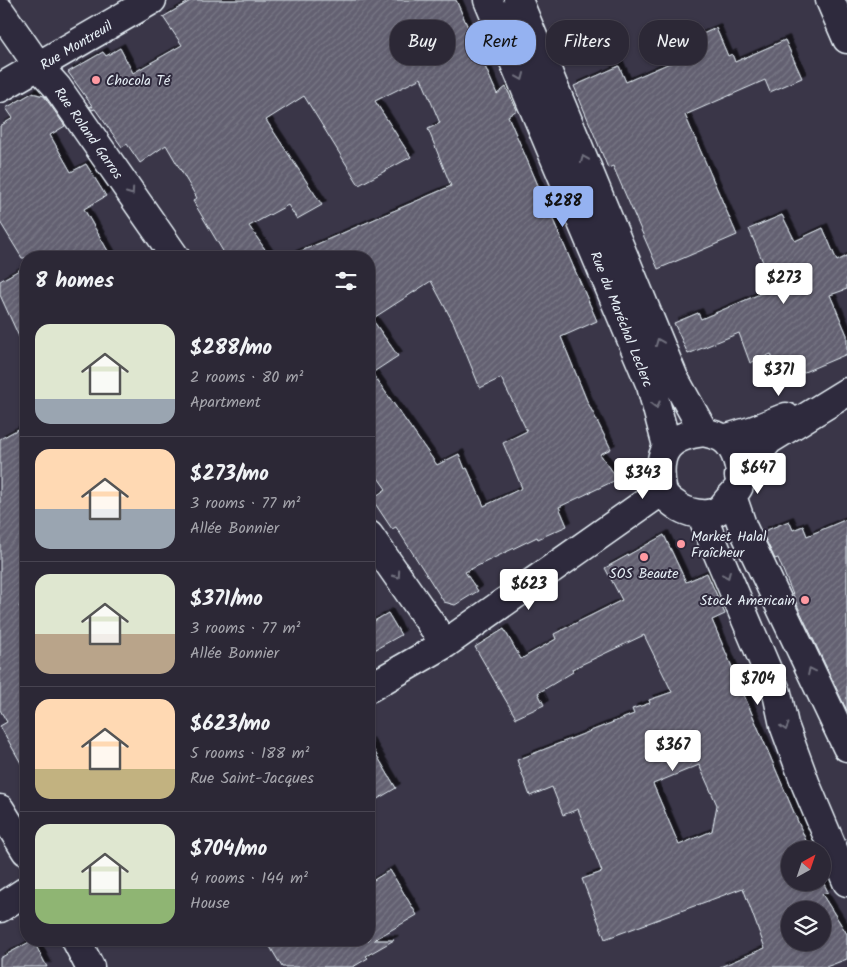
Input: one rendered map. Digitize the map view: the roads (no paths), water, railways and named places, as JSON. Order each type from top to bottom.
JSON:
[{"type":"street","name":"Rue Montreuil","points":[[0,88],[152,0]]},
{"type":"street","name":"Rue du Maréchal Leclerc","points":[[488,0],[651,386],[667,446]]},
{"type":"street","name":"Rue du Maréchal Leclerc","points":[[518,0],[674,378],[714,435],[734,452],[738,463],[736,486],[743,528],[847,747]]},
{"type":"street","points":[[830,0],[847,39]]},
{"type":"street","name":"Rue Roland Garros","points":[[0,11],[38,67],[57,87],[171,251]]},
{"type":"street","points":[[847,391],[769,440],[718,511],[701,514],[680,508],[662,491],[660,470],[662,457],[667,446],[684,434],[714,435],[754,430],[847,391]]},
{"type":"street","points":[[375,685],[445,644],[662,491]]},
{"type":"street","points":[[701,514],[777,694],[784,726],[806,785],[847,882]]},
{"type":"street","points":[[375,544],[445,644]]},
{"type":"street","points":[[0,809],[20,841]]},
{"type":"street","points":[[0,908],[20,895]]},
{"type":"street","points":[[79,946],[90,967]]},
{"type":"place","name":"Chocola Té","points":[[96,80]]},
{"type":"place","name":"Market Halal Fraîcheur","points":[[681,544]]},
{"type":"place","name":"SOS Beaute","points":[[644,557]]},
{"type":"place","name":"Stock Americain","points":[[805,600]]}]
